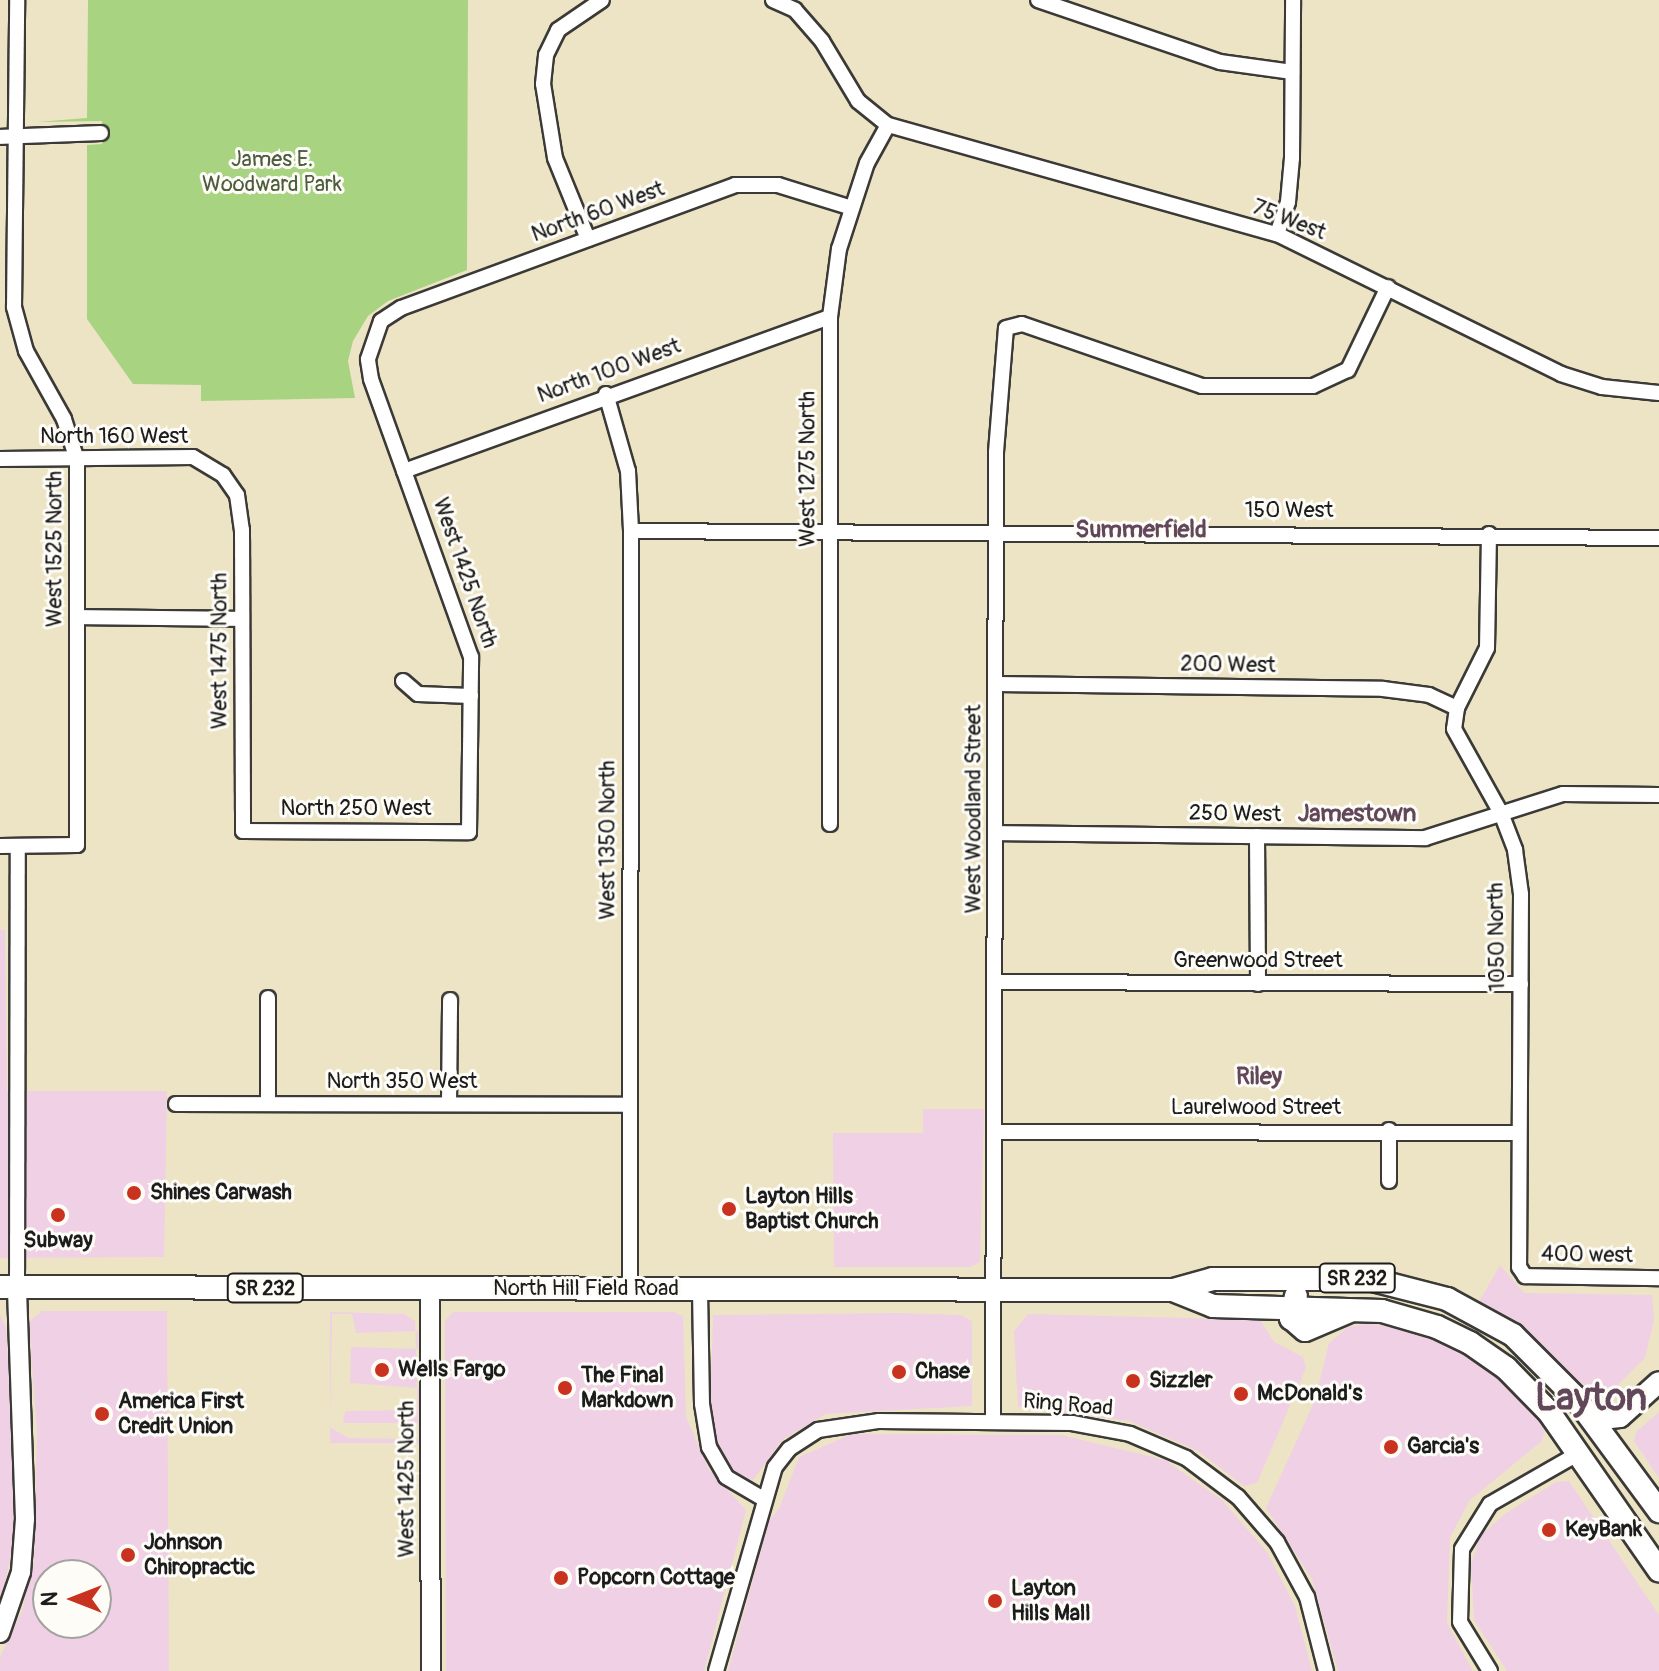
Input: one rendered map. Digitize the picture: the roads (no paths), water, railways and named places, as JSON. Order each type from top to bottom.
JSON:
[{"type":"main road","name":"SR 232","points":[[1173,1290],[1213,1279],[1369,1279],[1436,1295],[1492,1322],[1550,1368],[1595,1420],[1659,1511]]},
{"type":"main road","name":"North Hill Field Road","points":[[8,1287],[1173,1290]]},
{"type":"main road","name":"SR 232","points":[[1173,1290],[1213,1306],[1362,1309],[1416,1319],[1470,1343],[1523,1383],[1579,1453],[1659,1570]]},
{"type":"main road","points":[[1290,1307],[1306,1291],[1358,1291],[1492,1322]]},
{"type":"main road","points":[[1470,1343],[1504,1349],[1571,1415],[1595,1420],[1623,1415],[1659,1382]]},
{"type":"main road","points":[[1579,1453],[1611,1464],[1659,1526]]},
{"type":"street","name":"West 1525 North","points":[[17,0],[19,136],[7,308],[26,351],[64,419],[77,460],[77,845],[18,846]]},
{"type":"street","points":[[588,239],[555,158],[544,95],[546,55],[558,30],[602,0]]},
{"type":"street","points":[[773,0],[795,10],[822,41],[858,101],[888,125]]},
{"type":"street","points":[[1038,0],[1220,62],[1292,72]]},
{"type":"street","points":[[1277,234],[1288,202],[1293,0]]},
{"type":"street","name":"West 1275 North","points":[[830,824],[830,317],[839,249],[867,163],[888,125]]},
{"type":"street","name":"75 West","points":[[888,125],[1277,234],[1561,374],[1602,387],[1659,393]]},
{"type":"street","points":[[0,137],[101,133]]},
{"type":"street","name":"North 60 West","points":[[372,337],[381,321],[401,308],[735,185],[756,182],[852,208]]},
{"type":"street","name":"West Woodland Street","points":[[993,1422],[996,531],[1006,328],[1022,324],[1202,386],[1313,386],[1334,380],[1356,357],[1388,287]]},
{"type":"street","name":"North 100 West","points":[[404,471],[606,394],[830,317]]},
{"type":"street","name":"West 1425 North","points":[[372,337],[371,379],[471,657],[469,832]]},
{"type":"street","name":"West 1350 North","points":[[606,394],[628,471],[631,531],[630,1288]]},
{"type":"street","name":"North 160 West","points":[[0,459],[193,457],[223,475]]},
{"type":"street","name":"West 1475 North","points":[[223,475],[237,495],[242,530],[243,831]]},
{"type":"street","name":"150 West","points":[[631,531],[1489,534],[1659,538]]},
{"type":"street","points":[[1457,708],[1487,648],[1489,534]]},
{"type":"street","points":[[77,617],[242,619]]},
{"type":"street","points":[[403,681],[418,694],[471,696]]},
{"type":"street","name":"200 West","points":[[996,684],[1383,689],[1429,695],[1457,708]]},
{"type":"street","name":"1050 North","points":[[1457,708],[1454,729],[1465,756],[1501,813],[1515,850],[1521,894],[1519,1267]]},
{"type":"street","name":"250 West","points":[[996,833],[1425,838],[1563,794],[1659,795]]},
{"type":"street","name":"North 250 West","points":[[243,831],[469,832]]},
{"type":"street","points":[[1257,836],[1258,984]]},
{"type":"street","points":[[0,846],[18,846],[8,1287],[25,1519],[21,1572],[0,1633]]},
{"type":"street","name":"Greenwood Street","points":[[995,982],[1521,984]]},
{"type":"street","points":[[268,998],[268,1104]]},
{"type":"street","points":[[449,1103],[450,1000]]},
{"type":"street","name":"North 350 West","points":[[176,1104],[628,1105]]},
{"type":"street","points":[[1389,1130],[1389,1181]]},
{"type":"street","name":"Laurelwood Street","points":[[994,1132],[1389,1130],[1519,1133]]},
{"type":"street","name":"400 west","points":[[1519,1267],[1525,1276],[1659,1278]]},
{"type":"street","name":"West 1425 North","points":[[430,1288],[431,1671]]},
{"type":"street","points":[[700,1290],[702,1404],[709,1447],[726,1477],[762,1498]]},
{"type":"street","name":"Ring Road","points":[[716,1671],[762,1498],[789,1449],[831,1426],[854,1421],[1063,1422],[1118,1431],[1167,1449],[1214,1477],[1261,1521],[1294,1569],[1314,1617],[1326,1671]]},
{"type":"street","points":[[1490,1671],[1460,1622],[1462,1549],[1490,1504],[1579,1453]]},
{"type":"place","name":"Shines Carwash","points":[[134,1193]]},
{"type":"place","name":"Layton Hills Baptist Church","points":[[729,1209]]},
{"type":"place","name":"Subway","points":[[58,1215]]},
{"type":"place","name":"Wells Fargo","points":[[382,1370]]},
{"type":"place","name":"Chase","points":[[899,1372]]},
{"type":"place","name":"Sizzler","points":[[1133,1381]]},
{"type":"place","name":"The Final Markdown","points":[[565,1388]]},
{"type":"place","name":"McDonald's","points":[[1241,1394]]},
{"type":"place","name":"America First Credit Union","points":[[102,1414]]},
{"type":"place","name":"Garcia's","points":[[1391,1447]]},
{"type":"place","name":"KeyBank","points":[[1549,1530]]},
{"type":"place","name":"Johnson Chiropractic","points":[[128,1555]]},
{"type":"place","name":"Popcorn Cottage","points":[[561,1578]]},
{"type":"place","name":"Layton Hills Mall","points":[[995,1601]]},
{"type":"district","name":"Summerfield","points":[[1141,530]]},
{"type":"district","name":"Jamestown","points":[[1357,814]]},
{"type":"district","name":"Riley","points":[[1259,1077]]},
{"type":"district","name":"Layton","points":[[1591,1399]]},
{"type":"park label","name":"James E. Woodward Park","points":[[272,172]]}]
